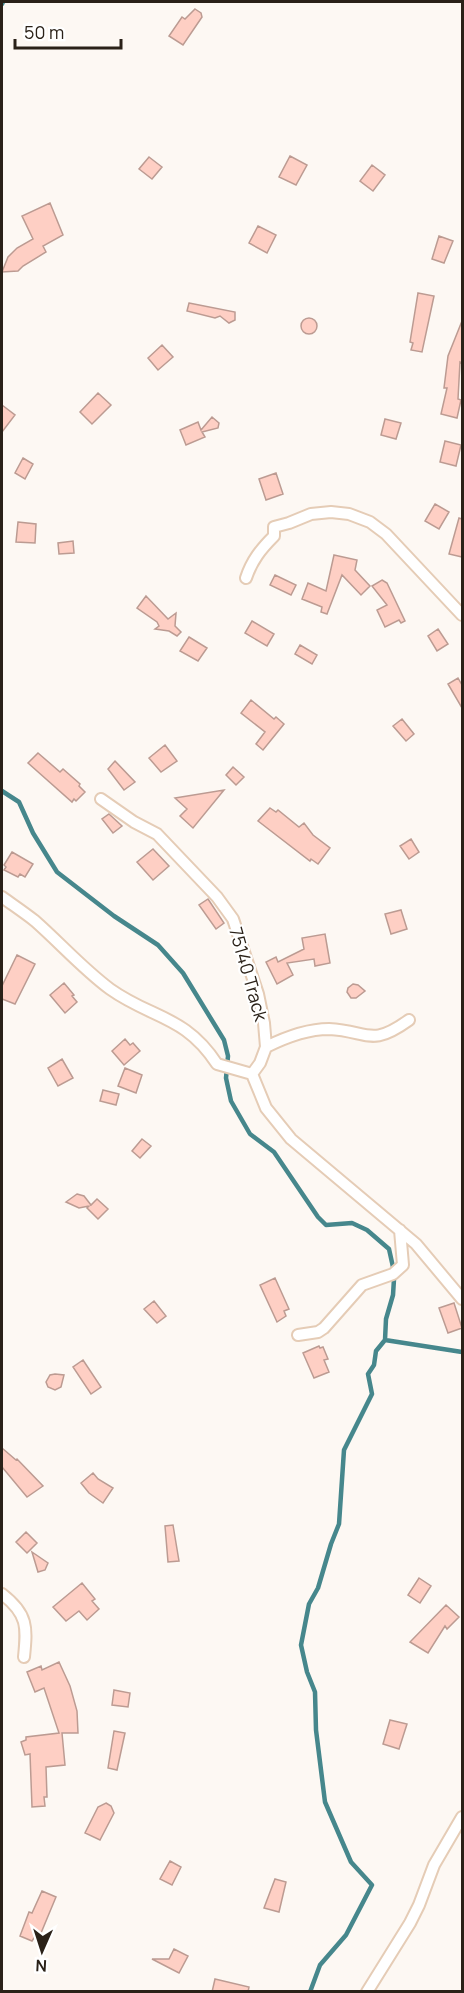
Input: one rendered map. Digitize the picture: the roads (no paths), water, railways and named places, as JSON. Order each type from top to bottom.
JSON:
[{"type":"street","points":[[246,578],[251,563],[274,536],[274,527],[311,514],[331,512],[349,514],[370,522],[386,534],[462,615]]},
{"type":"street","name":"75140 Track","points":[[101,799],[134,822],[157,834],[226,907],[233,919],[258,994],[264,1023],[266,1047],[260,1063],[252,1074]]},
{"type":"street","points":[[2,897],[34,921],[109,988],[131,1002],[182,1026],[207,1049],[217,1064],[252,1074],[266,1108],[291,1139],[400,1230],[431,1261],[462,1299]]},
{"type":"street","points":[[266,1047],[282,1039],[311,1030],[330,1029],[377,1037],[392,1033],[409,1020]]},
{"type":"street","points":[[298,1335],[318,1332],[324,1328],[362,1285],[393,1274],[403,1264],[400,1230]]},
{"type":"street","points":[[2,1594],[20,1612],[24,1620],[27,1630],[24,1657]]},
{"type":"street","points":[[367,1992],[410,1923],[434,1865],[462,1816]]},
{"type":"waterway","points":[[2,791],[19,802],[33,833],[57,872],[114,916],[158,945],[183,973],[224,1040],[228,1056],[226,1078],[231,1101],[250,1134],[274,1152],[318,1217],[326,1225],[352,1223],[367,1230],[389,1249],[393,1267]]},
{"type":"waterway","points":[[310,1992],[320,1965],[346,1935],[372,1885],[351,1862],[325,1802],[316,1730],[315,1692],[307,1672],[301,1645],[309,1604],[318,1588],[339,1524],[344,1450],[372,1394],[368,1374],[374,1365],[376,1351],[385,1340],[386,1319],[393,1295],[394,1279]]},
{"type":"waterway","points":[[385,1340],[462,1352]]}]
